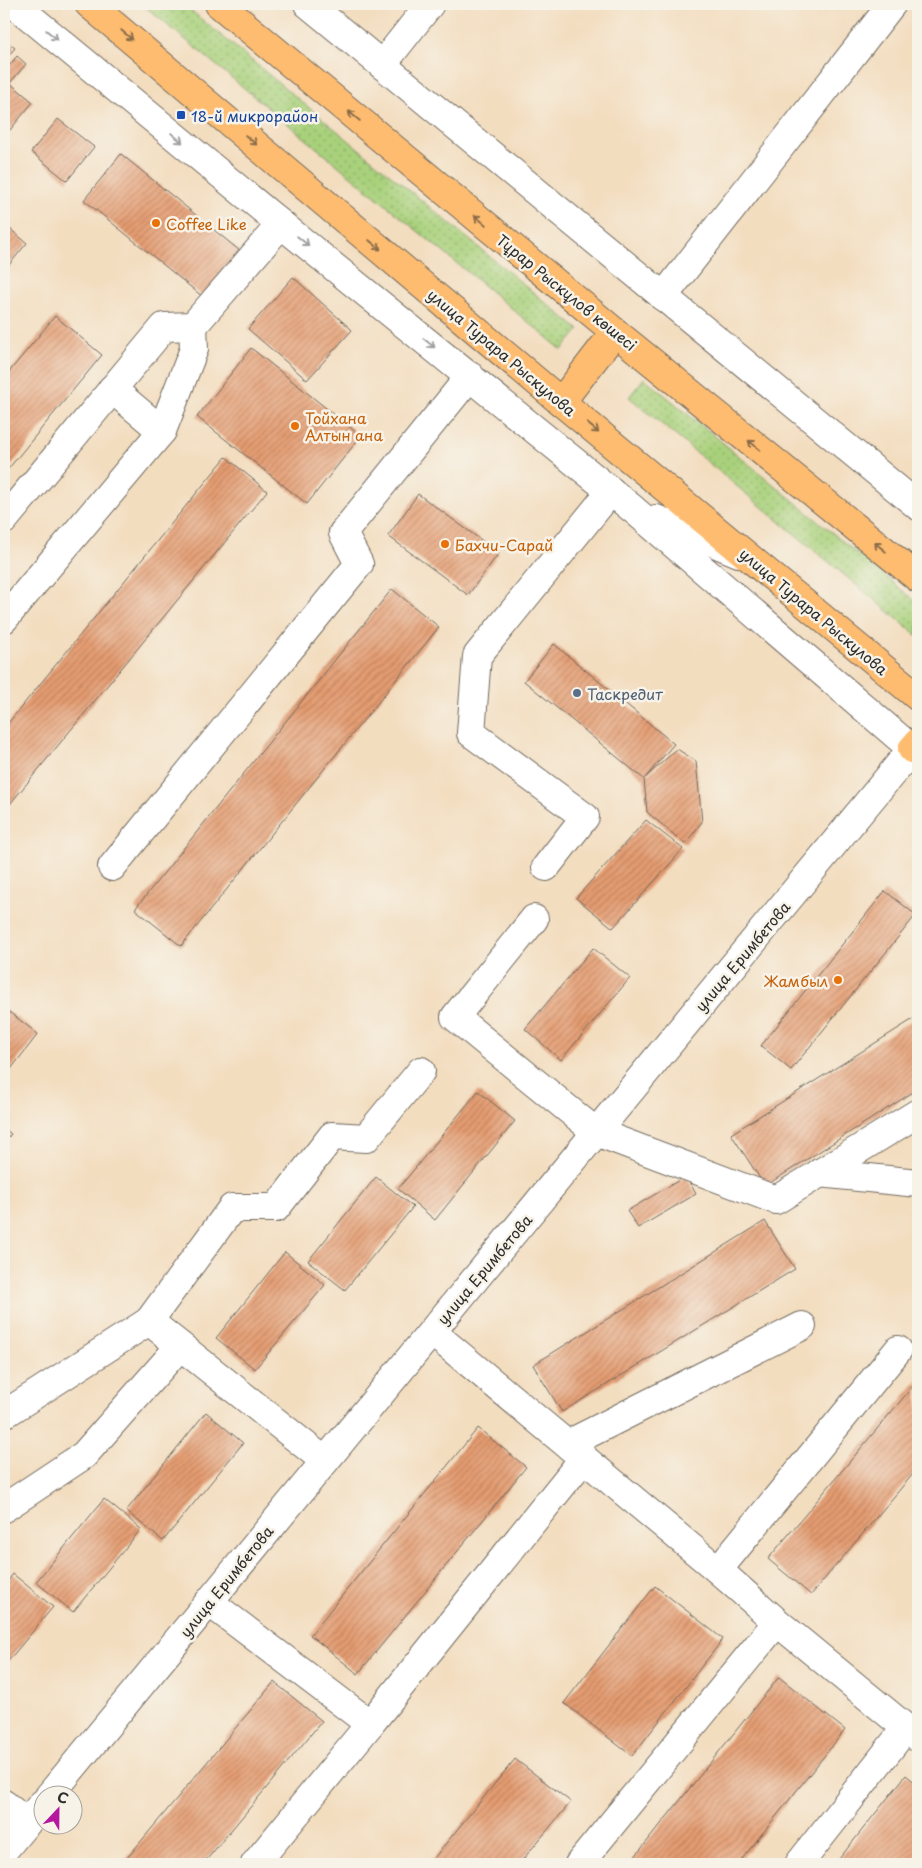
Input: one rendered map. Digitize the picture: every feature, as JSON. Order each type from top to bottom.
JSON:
[{"type":"main road","name":"улица Турара Рыскулова","points":[[89,4],[561,402],[918,697]]},
{"type":"main road","name":"Тұрар Рыскұлов көшесі","points":[[218,4],[615,332],[918,578]]},
{"type":"main road","points":[[561,402],[615,332]]},
{"type":"street","points":[[14,4],[281,224],[611,491],[915,746]]},
{"type":"street","points":[[308,4],[918,506]]},
{"type":"street","points":[[382,65],[430,4]]},
{"type":"street","points":[[663,297],[892,4]]},
{"type":"street","points":[[4,619],[162,431],[194,349],[193,326],[281,224]]},
{"type":"street","points":[[4,520],[164,327],[193,326]]},
{"type":"street","points":[[112,866],[359,564],[343,533],[470,376]]},
{"type":"street","points":[[112,389],[162,431]]},
{"type":"street","points":[[546,867],[585,817],[471,733],[477,656],[611,491]]},
{"type":"street","points":[[634,510],[748,556]]},
{"type":"street","name":"улица Еримбетова","points":[[57,1786],[915,746]]},
{"type":"street","points":[[534,919],[455,1018],[596,1132],[776,1200],[918,1114]]},
{"type":"street","points":[[4,1413],[149,1321],[232,1208],[276,1208],[332,1136],[366,1138],[421,1071]]},
{"type":"street","points":[[819,1173],[918,1183]]},
{"type":"street","points":[[149,1321],[325,1461]]},
{"type":"street","points":[[255,1864],[370,1724],[576,1451],[802,1326]]},
{"type":"street","points":[[432,1332],[912,1733],[799,1864]]},
{"type":"street","points":[[4,1508],[84,1455],[180,1346]]},
{"type":"street","points":[[718,1570],[898,1350]]},
{"type":"street","points":[[209,1602],[370,1724]]},
{"type":"street","points":[[580,1864],[777,1622]]},
{"type":"street","points":[[4,1804],[32,1812]]},
{"type":"street","points":[[4,1850],[32,1817]]},
{"type":"green space","points":[[142,4],[183,4],[579,330],[562,350]]},
{"type":"green space","points":[[644,378],[918,603],[918,636],[629,397]]},
{"type":"building","points":[[4,39],[15,48],[4,61]]},
{"type":"building","points":[[17,56],[26,64],[10,83],[33,102],[10,130],[4,125],[4,72]]},
{"type":"building","points":[[58,119],[94,147],[67,181],[31,152]]},
{"type":"building","points":[[121,154],[240,251],[203,297],[84,200]]},
{"type":"building","points":[[4,224],[27,243],[4,271]]},
{"type":"building","points":[[293,277],[352,330],[307,380],[248,329]]},
{"type":"building","points":[[55,316],[102,355],[4,474],[4,378]]},
{"type":"building","points":[[251,348],[361,436],[307,504],[197,417]]},
{"type":"building","points":[[226,457],[267,491],[10,804],[4,798],[4,728]]},
{"type":"building","points":[[418,494],[499,553],[468,595],[388,536]]},
{"type":"building","points":[[392,589],[439,627],[181,946],[135,909]]},
{"type":"building","points":[[554,644],[674,744],[645,778],[677,749],[696,761],[702,822],[685,844],[647,812],[644,779],[524,681]]},
{"type":"building","points":[[646,820],[683,849],[613,928],[576,898]]},
{"type":"building","name":"Жамбыл","points":[[885,891],[916,915],[791,1070],[761,1046]]},
{"type":"building","points":[[593,948],[630,978],[561,1060],[525,1029]]},
{"type":"building","points":[[4,1008],[38,1034],[4,1078]]},
{"type":"building","points":[[918,1016],[918,1089],[765,1186],[731,1134]]},
{"type":"building","points":[[478,1091],[515,1121],[435,1220],[398,1189]]},
{"type":"building","points":[[4,1128],[11,1134],[4,1143]]},
{"type":"building","points":[[686,1176],[696,1194],[638,1228],[627,1211]]},
{"type":"building","points":[[376,1177],[413,1207],[345,1290],[308,1261]]},
{"type":"building","points":[[765,1221],[795,1269],[562,1412],[533,1365]]},
{"type":"building","points":[[285,1252],[325,1285],[255,1369],[216,1338]]},
{"type":"building","points":[[918,1380],[918,1468],[811,1595],[768,1559]]},
{"type":"building","points":[[206,1412],[243,1443],[163,1541],[126,1511]]},
{"type":"building","points":[[478,1428],[526,1467],[358,1674],[310,1635]]},
{"type":"building","points":[[104,1499],[141,1529],[73,1612],[36,1582]]},
{"type":"building","points":[[13,1574],[53,1607],[4,1666],[4,1586]]},
{"type":"building","points":[[655,1586],[723,1639],[632,1756],[564,1703]]},
{"type":"building","points":[[779,1677],[845,1730],[738,1864],[629,1864]]},
{"type":"building","points":[[274,1682],[322,1721],[203,1864],[122,1864]]},
{"type":"building","points":[[515,1759],[571,1802],[519,1864],[429,1864]]},
{"type":"building","points":[[906,1775],[918,1785],[918,1864],[835,1864]]},
{"type":"place","name":"18-й микрорайон","points":[[181,115]]},
{"type":"place","name":"Coffee Like","points":[[156,223]]},
{"type":"place","name":"Тойхана Алтын ана","points":[[295,426]]},
{"type":"place","name":"Бахчи-Сарай","points":[[445,544]]},
{"type":"place","name":"Таскредит","points":[[577,693]]},
{"type":"place","name":"Жамбыл","points":[[838,980]]}]
